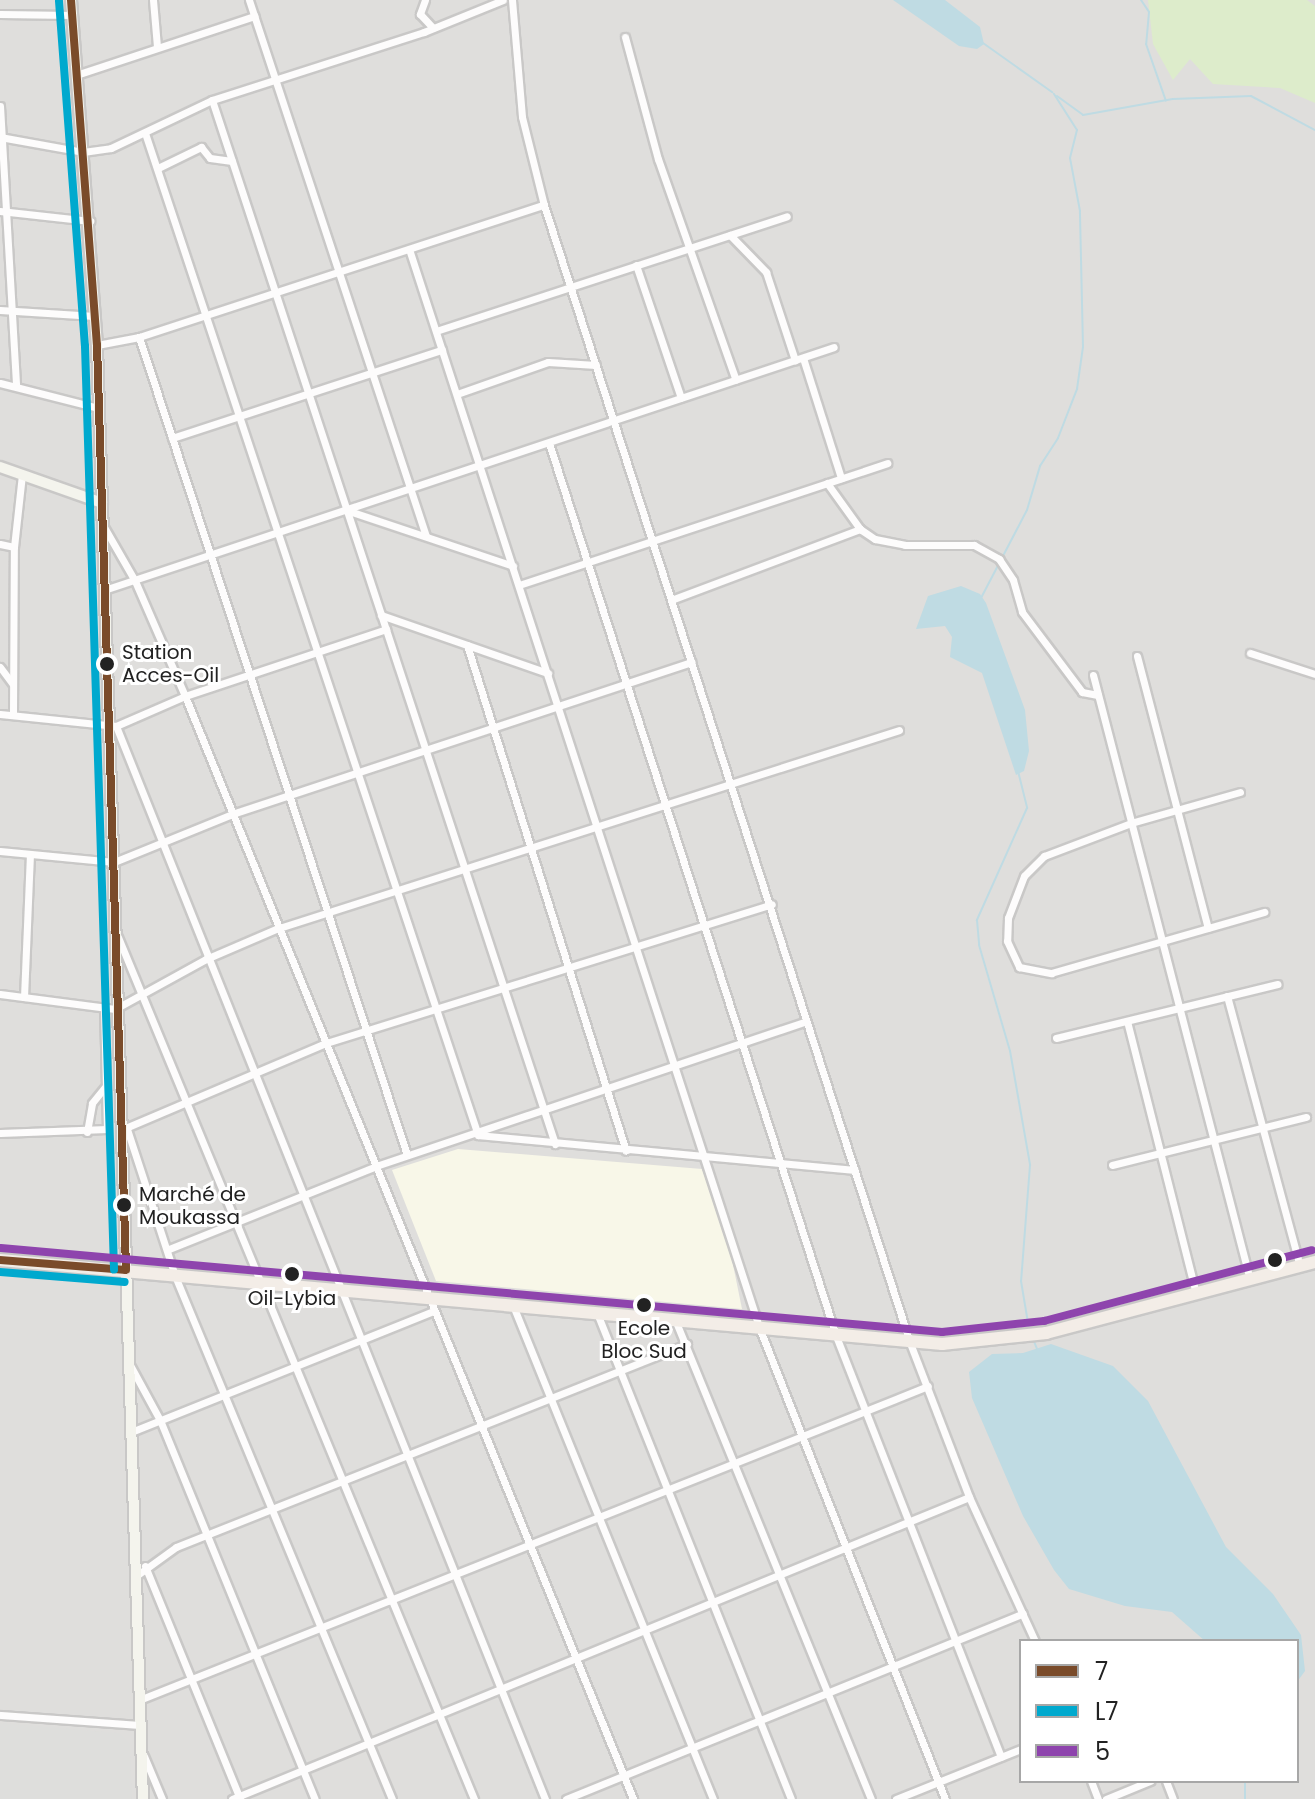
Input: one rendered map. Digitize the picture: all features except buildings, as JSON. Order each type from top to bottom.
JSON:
[{"type":"main road","points":[[0,1260],[341,1292],[431,1306],[597,1313],[910,1343],[1046,1333],[1315,1262]]},
{"type":"street","points":[[0,1133],[107,1129],[106,1086],[114,927],[112,726],[90,221],[71,0]]},
{"type":"street","points":[[153,0],[157,47]]},
{"type":"street","points":[[261,0],[250,3],[426,536]]},
{"type":"street","points":[[425,0],[420,14],[433,28]]},
{"type":"street","points":[[2,138],[83,152],[111,148],[212,100],[433,28],[503,0]]},
{"type":"street","points":[[512,0],[522,117],[544,205],[772,904],[806,1021],[910,1343],[969,1497],[1034,1639]]},
{"type":"street","points":[[0,14],[72,15]]},
{"type":"street","points":[[76,75],[254,16]]},
{"type":"street","points":[[625,37],[671,200],[693,247],[736,380]]},
{"type":"street","points":[[212,100],[555,1144]]},
{"type":"street","points":[[0,106],[16,385]]},
{"type":"street","points":[[145,133],[160,167],[478,1135]]},
{"type":"street","points":[[160,167],[201,147],[210,158],[232,161]]},
{"type":"street","points":[[97,345],[139,337],[544,205]]},
{"type":"street","points":[[4,211],[90,221]]},
{"type":"street","points":[[436,331],[787,216]]},
{"type":"street","points":[[730,235],[766,272],[841,478]]},
{"type":"street","points":[[409,249],[708,1158],[759,1327],[945,1799]]},
{"type":"street","points":[[636,265],[681,398]]},
{"type":"street","points":[[0,310],[12,308],[95,316]]},
{"type":"street","points":[[139,337],[407,1155]]},
{"type":"street","points":[[104,590],[834,347]]},
{"type":"street","points":[[172,438],[442,350]]},
{"type":"street","points":[[457,394],[548,362],[596,365]]},
{"type":"street","points":[[0,383],[98,408]]},
{"type":"street","points":[[549,443],[836,1336],[1001,1757]]},
{"type":"street","points":[[519,585],[887,463]]},
{"type":"street","points":[[0,467],[102,503]]},
{"type":"street","points":[[13,715],[14,547],[22,474]]},
{"type":"street","points":[[827,483],[860,529],[905,545],[974,545],[995,556],[1002,562],[1022,612],[1082,692],[1098,695]]},
{"type":"street","points":[[347,510],[513,566]]},
{"type":"street","points":[[102,524],[135,581],[185,696],[276,929],[376,1166],[633,1799]]},
{"type":"street","points":[[671,600],[860,529]]},
{"type":"street","points":[[0,544],[14,547]]},
{"type":"street","points":[[381,615],[548,673]]},
{"type":"street","points":[[0,714],[112,726],[185,696],[386,629]]},
{"type":"street","points":[[467,645],[626,1151]]},
{"type":"street","points":[[1250,653],[1315,674]]},
{"type":"street","points":[[1137,656],[1208,928]]},
{"type":"street","points":[[0,851],[114,862],[232,814],[692,662]]},
{"type":"street","points":[[0,667],[13,684]]},
{"type":"street","points":[[1093,675],[1250,1280]]},
{"type":"street","points":[[112,726],[545,1799]]},
{"type":"street","points":[[0,994],[110,1008],[206,959],[276,929],[734,786],[899,730]]},
{"type":"street","points":[[1240,792],[1131,823],[1055,850],[1031,866],[1008,918],[1007,941],[1019,967],[1044,973],[1264,912]]},
{"type":"street","points":[[24,997],[30,854]]},
{"type":"street","points":[[124,1129],[323,1044],[772,904]]},
{"type":"street","points":[[114,927],[265,1284],[474,1799]]},
{"type":"street","points":[[1056,1038],[1278,984]]},
{"type":"street","points":[[1227,996],[1300,1266]]},
{"type":"street","points":[[110,1008],[124,1129],[126,1356],[143,1799]]},
{"type":"street","points":[[169,1249],[237,1219],[376,1166],[478,1135],[806,1021]]},
{"type":"street","points":[[1127,1021],[1196,1295]]},
{"type":"street","points":[[87,1132],[92,1103],[106,1086]]},
{"type":"street","points":[[1112,1165],[1306,1117]]},
{"type":"street","points":[[124,1129],[169,1249],[175,1276],[227,1393],[392,1799]]},
{"type":"street","points":[[478,1135],[782,1166],[854,1170]]},
{"type":"street","points":[[129,1432],[360,1340],[431,1306]]},
{"type":"street","points":[[514,1308],[713,1799]]},
{"type":"street","points":[[597,1313],[791,1799]]},
{"type":"street","points":[[676,1322],[871,1799]]},
{"type":"street","points":[[134,1578],[145,1566],[206,1535],[687,1344]]},
{"type":"street","points":[[126,1356],[160,1420],[315,1799]]},
{"type":"street","points":[[139,1700],[928,1386]]},
{"type":"street","points":[[145,1566],[188,1681],[237,1798],[969,1497]]},
{"type":"street","points":[[566,1799],[1023,1613]]},
{"type":"street","points":[[0,1715],[140,1725]]},
{"type":"street","points":[[141,1750],[162,1799]]},
{"type":"street","points":[[896,1799],[1019,1750]]},
{"type":"street","points":[[1106,1799],[1145,1783]]},
{"type":"shaded area","points":[[0,0],[1315,0],[1315,1799],[0,1799]]},
{"type":"shaded area","points":[[458,1149],[702,1169],[728,1240],[742,1309],[436,1281],[392,1170]]},
{"type":"shaded area","points":[[0,1723],[119,1733],[130,1744],[132,1799],[0,1799]]},
{"type":"green space","points":[[1148,0],[1307,0],[1315,6],[1315,103],[1280,88],[1213,84],[1190,59],[1173,80],[1153,44]]},
{"type":"water","points":[[893,0],[945,0],[980,27],[984,44],[977,49],[959,46]]},
{"type":"water","points":[[961,586],[980,594],[986,603],[1025,710],[1029,751],[1024,771],[1016,775],[982,673],[950,657],[952,637],[945,626],[916,629],[928,596]]},
{"type":"water","points":[[1051,1344],[1113,1366],[1148,1401],[1226,1547],[1273,1594],[1301,1635],[1305,1671],[1299,1679],[1299,1639],[1203,1639],[1172,1612],[1125,1606],[1069,1589],[1054,1570],[1023,1516],[972,1398],[969,1372],[992,1354],[1023,1353]]},
{"type":"waterway","points":[[1141,0],[1149,12],[1146,44],[1166,101]]},
{"type":"waterway","points":[[983,43],[1052,92]]},
{"type":"waterway","points":[[981,598],[1027,510],[1040,466],[1058,438],[1077,389],[1083,347],[1080,211],[1070,158],[1077,130],[1054,94]]},
{"type":"waterway","points":[[1057,96],[1083,115],[1173,99],[1251,96],[1315,130]]},
{"type":"waterway","points":[[1018,771],[1027,808],[977,920],[979,945],[1010,1051],[1030,1165],[1021,1281],[1029,1329]]},
{"type":"waterway","points":[[1033,1339],[1037,1349]]},
{"type":"waterway","points":[[1245,1783],[1245,1799]]},
{"type":"transit line","name":"7","points":[[71,0],[97,345],[126,1270]]},
{"type":"transit line","name":"L7","points":[[59,1],[85,346],[114,1270]]},
{"type":"transit line","name":"5","points":[[1,1248],[942,1332],[1044,1321],[1312,1250]]},
{"type":"transit line","name":"7","points":[[0,1260],[126,1270]]},
{"type":"transit line","name":"L7","points":[[0,1272],[125,1282]]},
{"type":"place","name":"Station Acces-Oil","points":[[107,664]]},
{"type":"place","name":"Marché de Moukassa","points":[[124,1205]]},
{"type":"place","name":"Oil-Lybia","points":[[292,1274]]},
{"type":"place","name":"Ecole Bloc Sud","points":[[644,1305]]}]
